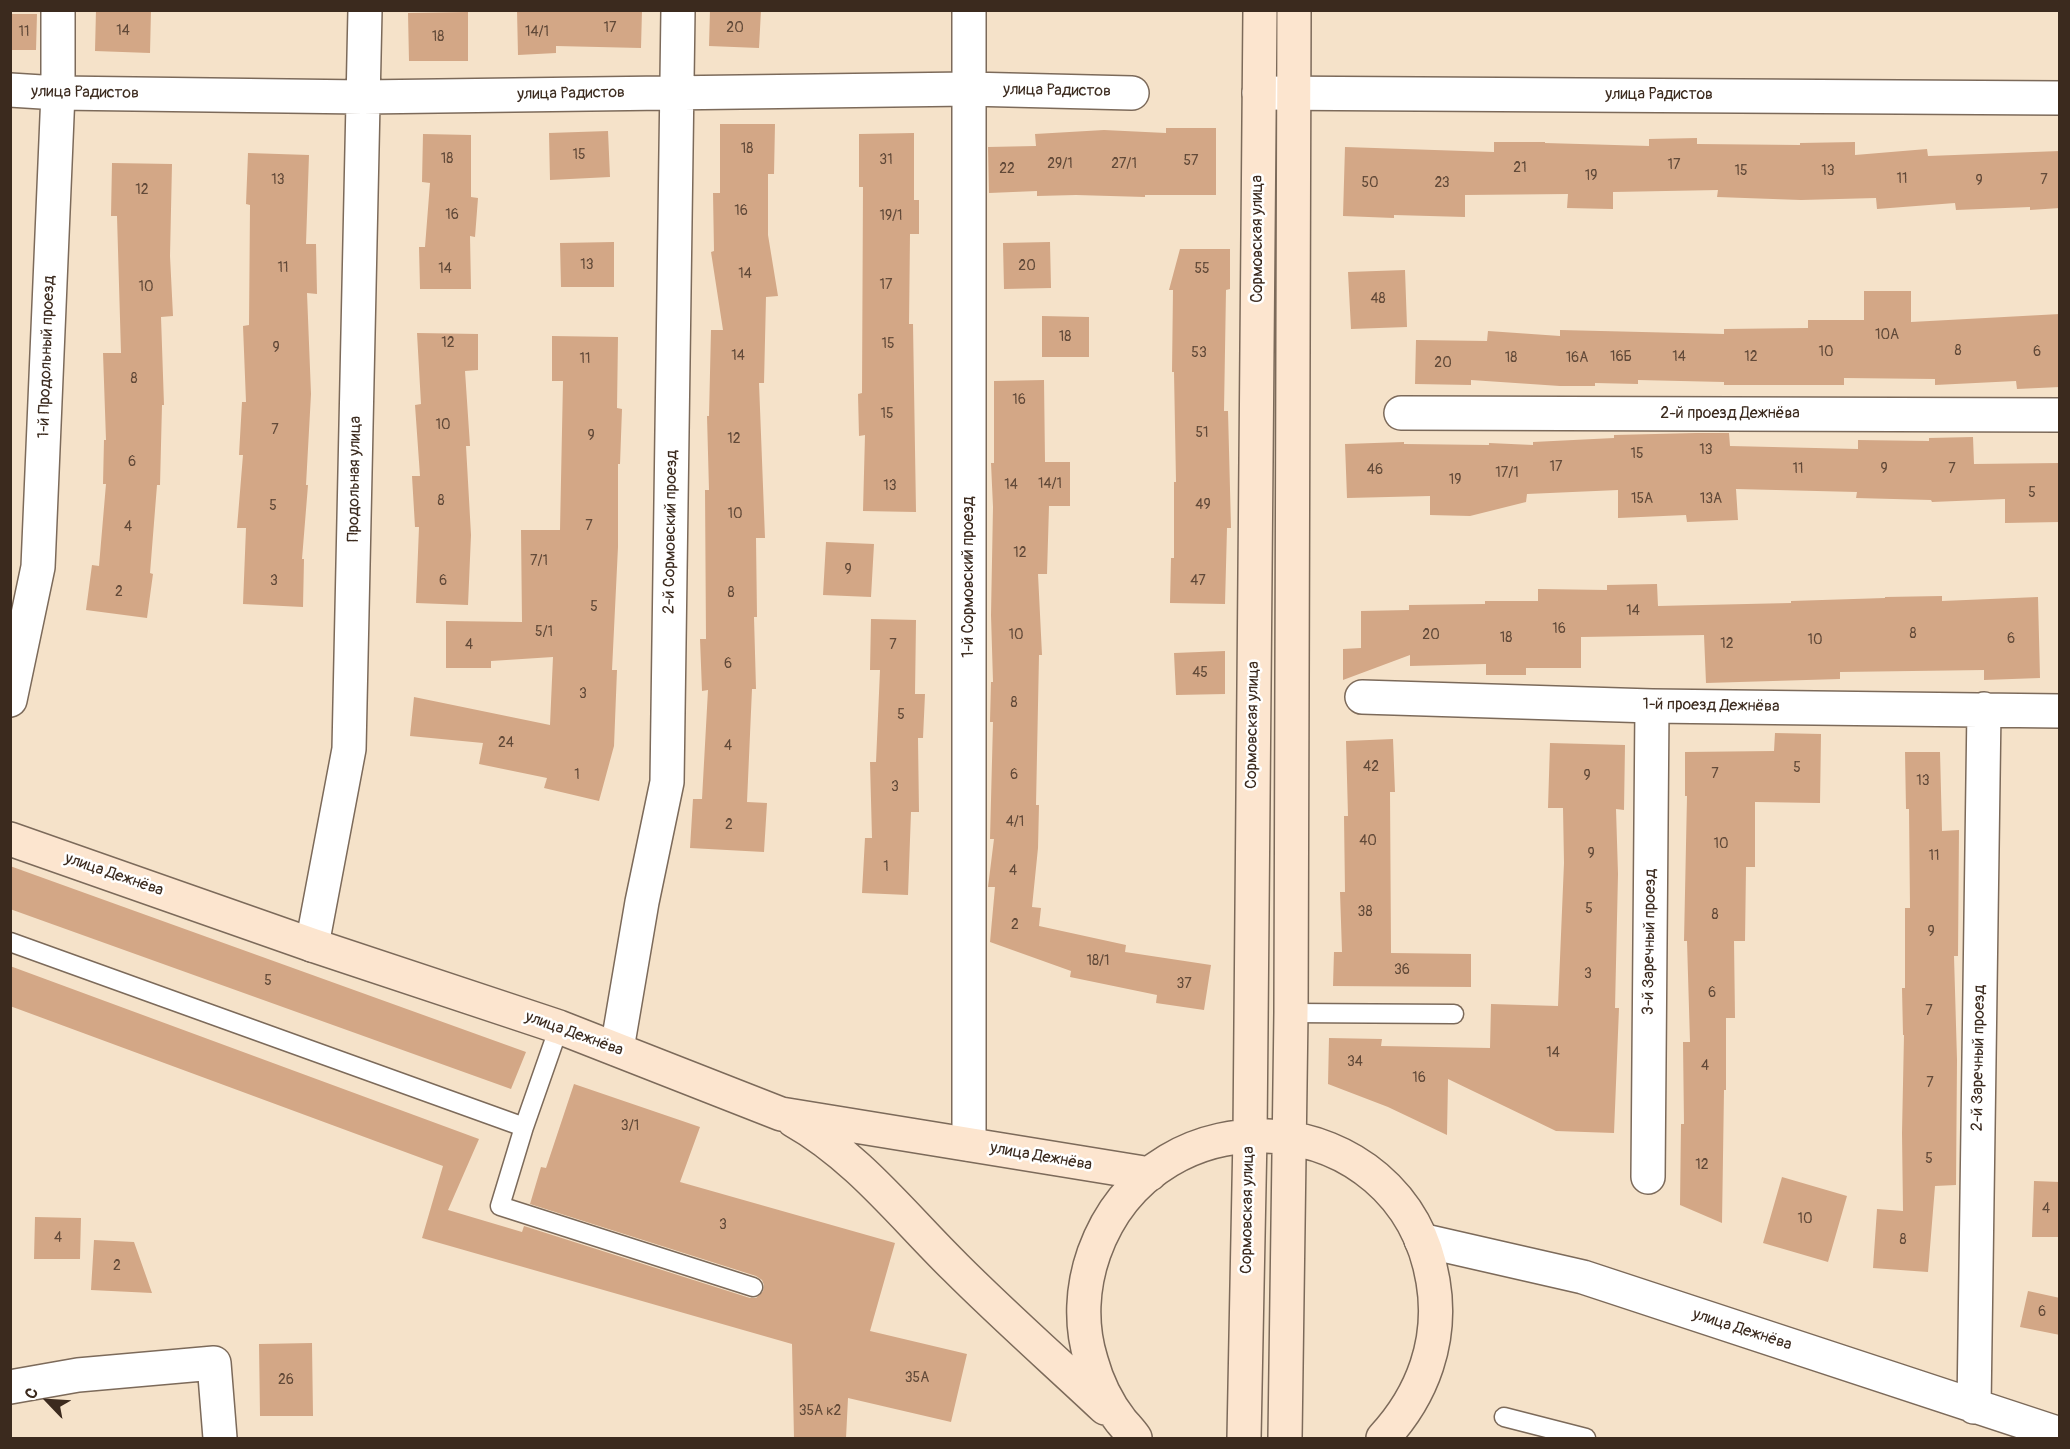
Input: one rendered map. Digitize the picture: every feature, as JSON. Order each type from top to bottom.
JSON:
[{"type":"main road","name":"Сормовская улица","points":[[1244,1438],[1250,1135],[1260,10]]},
{"type":"main road","points":[[1285,1438],[1291,1013],[1294,10]]},
{"type":"main road","name":"улица Дежнёва","points":[[10,839],[312,945],[559,1027],[781,1114],[1150,1174]]},
{"type":"main road","points":[[781,1114],[808,1128],[841,1154],[956,1268],[1135,1437]]},
{"type":"main road","points":[[1135,1437],[1102,1391],[1090,1359],[1084,1326],[1085,1291],[1093,1258],[1106,1226],[1125,1198],[1150,1174],[1191,1149],[1221,1139],[1250,1135],[1289,1137],[1326,1148],[1368,1172],[1401,1206],[1421,1240],[1435,1292],[1436,1310],[1432,1346],[1428,1364],[1414,1397],[1383,1438]]},
{"type":"street","name":"1-й Продольный проезд","points":[[10,700],[38,567],[58,93],[58,10]]},
{"type":"street","name":"Продольная улица","points":[[312,945],[349,749],[365,10]]},
{"type":"street","name":"2-й Сормовский проезд","points":[[617,1049],[642,902],[667,782],[678,10]]},
{"type":"street","name":"1-й Сормовский проезд","points":[[969,10],[969,1144]]},
{"type":"street","name":"улица Радистов","points":[[10,90],[58,93],[363,97],[969,90],[1132,93]]},
{"type":"street","name":"улица Радистов","points":[[1259,93],[2060,98]]},
{"type":"street","name":"2-й проезд Дежнёва","points":[[1401,413],[2060,415]]},
{"type":"street","name":"1-й проезд Дежнёва","points":[[1362,697],[1652,706],[2060,711]]},
{"type":"street","name":"3-й Заречный проезд","points":[[1648,1177],[1652,706]]},
{"type":"street","name":"2-й Заречный проезд","points":[[1974,1407],[1984,709]]},
{"type":"street","name":"улица Дежнёва","points":[[1421,1240],[1583,1277],[2060,1434]]},
{"type":"street","points":[[10,1387],[78,1376],[214,1363],[220,1438]]},
{"type":"lane","points":[[10,942],[524,1127]]},
{"type":"lane","points":[[1291,1013],[1454,1014]]},
{"type":"lane","points":[[559,1027],[524,1127],[501,1206],[753,1287]]},
{"type":"lane","points":[[1504,1417],[1586,1438]]},
{"type":"building","points":[[96,10],[151,10],[150,53],[95,51]]},
{"type":"building","points":[[517,10],[642,10],[641,48],[556,46],[556,53],[518,55]]},
{"type":"building","points":[[710,10],[761,10],[759,48],[709,46]]},
{"type":"building","points":[[468,12],[468,61],[409,61],[408,13]]},
{"type":"building","points":[[10,14],[37,14],[36,50],[10,50]]},
{"type":"building","points":[[720,124],[775,124],[774,174],[768,174],[768,235],[778,296],[766,297],[764,383],[759,383],[765,538],[756,538],[757,617],[754,617],[756,689],[752,689],[747,802],[767,803],[764,852],[690,848],[693,799],[702,799],[708,690],[702,691],[700,639],[706,639],[705,490],[709,490],[707,416],[709,416],[711,330],[723,330],[711,252],[714,251],[713,193],[720,193]]},
{"type":"building","points":[[1166,128],[1216,128],[1216,195],[1145,195],[1145,197],[1037,196],[1037,191],[989,193],[988,147],[1036,146],[1035,134],[1104,130],[1166,133]]},
{"type":"building","points":[[608,131],[610,177],[550,180],[549,133]]},
{"type":"building","points":[[914,133],[914,200],[919,200],[919,234],[910,234],[909,324],[913,324],[916,512],[863,511],[865,435],[859,436],[858,394],[862,393],[863,187],[859,187],[859,134]]},
{"type":"building","points":[[423,134],[471,135],[471,197],[478,198],[475,237],[470,236],[471,289],[420,289],[419,247],[425,247],[430,183],[422,182]]},
{"type":"building","points":[[1697,138],[1697,144],[1800,145],[1800,143],[1855,142],[1855,155],[1927,149],[1928,156],[2060,151],[2060,208],[1956,210],[1955,203],[1877,209],[1876,198],[1801,200],[1717,197],[1718,190],[1613,192],[1613,209],[1567,208],[1568,194],[1465,195],[1465,217],[1343,216],[1345,147],[1494,152],[1494,142],[1649,146],[1649,139]]},
{"type":"building","points":[[248,153],[309,155],[306,244],[316,244],[317,294],[307,293],[311,394],[306,485],[308,485],[302,559],[304,559],[303,607],[243,604],[246,528],[237,528],[243,455],[239,455],[242,402],[246,402],[243,326],[249,325],[250,205],[246,204]]},
{"type":"building","points":[[112,163],[172,164],[170,256],[173,316],[161,317],[164,405],[162,405],[160,485],[157,485],[150,573],[153,574],[147,618],[86,610],[92,565],[99,566],[106,484],[103,484],[104,440],[106,440],[103,353],[121,353],[117,216],[111,216]]},
{"type":"building","points":[[614,242],[614,287],[561,287],[560,243]]},
{"type":"building","points":[[1050,242],[1051,288],[1004,289],[1003,243]]},
{"type":"building","points":[[1180,249],[1230,249],[1230,289],[1226,290],[1224,411],[1228,411],[1231,528],[1227,528],[1225,604],[1170,603],[1171,558],[1174,558],[1174,482],[1176,482],[1174,372],[1172,372],[1173,290],[1169,290]]},
{"type":"building","points":[[1405,270],[1407,327],[1351,329],[1348,272]]},
{"type":"building","points":[[1864,291],[1911,291],[1911,322],[2060,314],[2060,387],[2017,389],[2016,381],[1935,385],[1935,379],[1844,378],[1844,385],[1724,385],[1724,382],[1638,380],[1638,384],[1595,383],[1595,386],[1471,380],[1471,385],[1415,384],[1416,340],[1487,341],[1488,331],[1560,336],[1560,330],[1724,334],[1724,329],[1808,328],[1808,320],[1864,320]]},
{"type":"building","points":[[1042,316],[1089,317],[1089,357],[1042,357]]},
{"type":"building","points":[[417,333],[478,334],[478,370],[465,371],[470,446],[466,446],[471,535],[468,605],[416,603],[419,527],[415,527],[412,476],[420,476],[415,405],[421,404]]},
{"type":"building","points":[[552,336],[618,337],[617,408],[622,409],[620,464],[618,464],[618,547],[612,670],[617,670],[614,746],[599,801],[544,788],[547,778],[479,764],[483,743],[410,736],[414,697],[550,725],[553,657],[491,661],[491,668],[446,668],[446,621],[522,622],[521,530],[560,530],[563,381],[552,381]]},
{"type":"building","points":[[1044,380],[1045,462],[1070,462],[1070,506],[1049,506],[1047,574],[1038,574],[1042,655],[1039,655],[1036,805],[1039,805],[1038,848],[1032,907],[1041,908],[1039,926],[1126,945],[1125,952],[1211,965],[1204,1010],[1156,1003],[1157,995],[1070,977],[1071,971],[990,942],[995,887],[988,887],[994,839],[990,839],[993,722],[990,722],[991,682],[993,682],[991,463],[994,463],[994,381]]},
{"type":"building","points":[[1729,433],[1730,446],[1858,449],[1858,440],[1929,441],[1929,438],[1973,437],[1974,464],[2060,463],[2060,522],[2005,523],[2005,499],[1932,502],[1931,500],[1856,498],[1857,492],[1736,489],[1738,520],[1687,522],[1686,515],[1618,518],[1618,490],[1527,494],[1526,502],[1470,516],[1430,515],[1430,496],[1347,498],[1345,444],[1404,442],[1404,444],[1533,445],[1533,442],[1614,438],[1614,435]]},
{"type":"building","points":[[826,542],[874,544],[871,597],[823,595]]},
{"type":"building","points":[[1657,584],[1658,606],[1791,603],[1791,601],[1885,597],[1942,596],[1942,601],[2038,597],[2040,678],[1984,680],[1984,670],[1840,672],[1840,679],[1706,683],[1704,635],[1581,637],[1581,668],[1526,668],[1526,675],[1486,675],[1486,664],[1410,666],[1410,655],[1343,680],[1343,649],[1361,648],[1361,611],[1409,610],[1409,605],[1538,601],[1538,589],[1607,590],[1607,585]]},
{"type":"building","points":[[871,619],[916,620],[915,694],[925,694],[923,738],[918,738],[919,812],[911,812],[908,895],[862,893],[865,838],[872,838],[870,762],[876,762],[880,670],[870,670]]},
{"type":"building","points":[[1225,651],[1225,694],[1176,695],[1174,653]]},
{"type":"building","points":[[1775,733],[1821,734],[1820,803],[1755,802],[1755,867],[1746,867],[1745,941],[1734,941],[1735,1018],[1726,1018],[1722,1223],[1680,1205],[1681,1124],[1684,1124],[1683,1042],[1690,1042],[1687,941],[1684,941],[1687,796],[1685,796],[1685,752],[1774,751]]},
{"type":"building","points":[[1393,739],[1395,792],[1390,792],[1391,953],[1471,954],[1471,987],[1333,986],[1334,952],[1342,952],[1340,892],[1345,892],[1344,816],[1348,816],[1346,741]]},
{"type":"building","points":[[1550,743],[1625,745],[1624,810],[1616,809],[1618,874],[1615,1008],[1619,1008],[1614,1133],[1556,1131],[1448,1079],[1447,1135],[1388,1107],[1328,1084],[1329,1038],[1382,1039],[1381,1046],[1490,1048],[1491,1004],[1558,1006],[1564,863],[1563,808],[1548,808]]},
{"type":"building","points":[[1905,752],[1940,752],[1942,831],[1959,830],[1958,956],[1954,956],[1957,1060],[1956,1185],[1935,1186],[1928,1272],[1873,1268],[1877,1209],[1903,1211],[1902,988],[1905,988],[1905,908],[1910,908],[1909,809],[1906,809]]},
{"type":"building","points":[[10,866],[526,1052],[511,1089],[10,909]]},
{"type":"building","points":[[10,966],[479,1139],[448,1210],[522,1232],[524,1226],[756,1298],[763,1291],[764,1285],[762,1280],[756,1276],[530,1204],[541,1167],[546,1168],[574,1084],[700,1127],[680,1182],[895,1243],[870,1331],[967,1354],[951,1422],[848,1398],[846,1438],[794,1438],[792,1344],[422,1238],[443,1166],[10,1006]]},
{"type":"building","points":[[1782,1177],[1847,1196],[1828,1262],[1763,1243]]},
{"type":"building","points":[[2034,1181],[2060,1182],[2060,1237],[2032,1237]]},
{"type":"building","points":[[35,1217],[81,1218],[80,1259],[34,1259]]},
{"type":"building","points":[[94,1240],[134,1242],[152,1293],[91,1290]]},
{"type":"building","points":[[2028,1291],[2060,1298],[2060,1335],[2020,1327]]},
{"type":"building","points":[[312,1343],[313,1416],[260,1416],[259,1344]]}]
